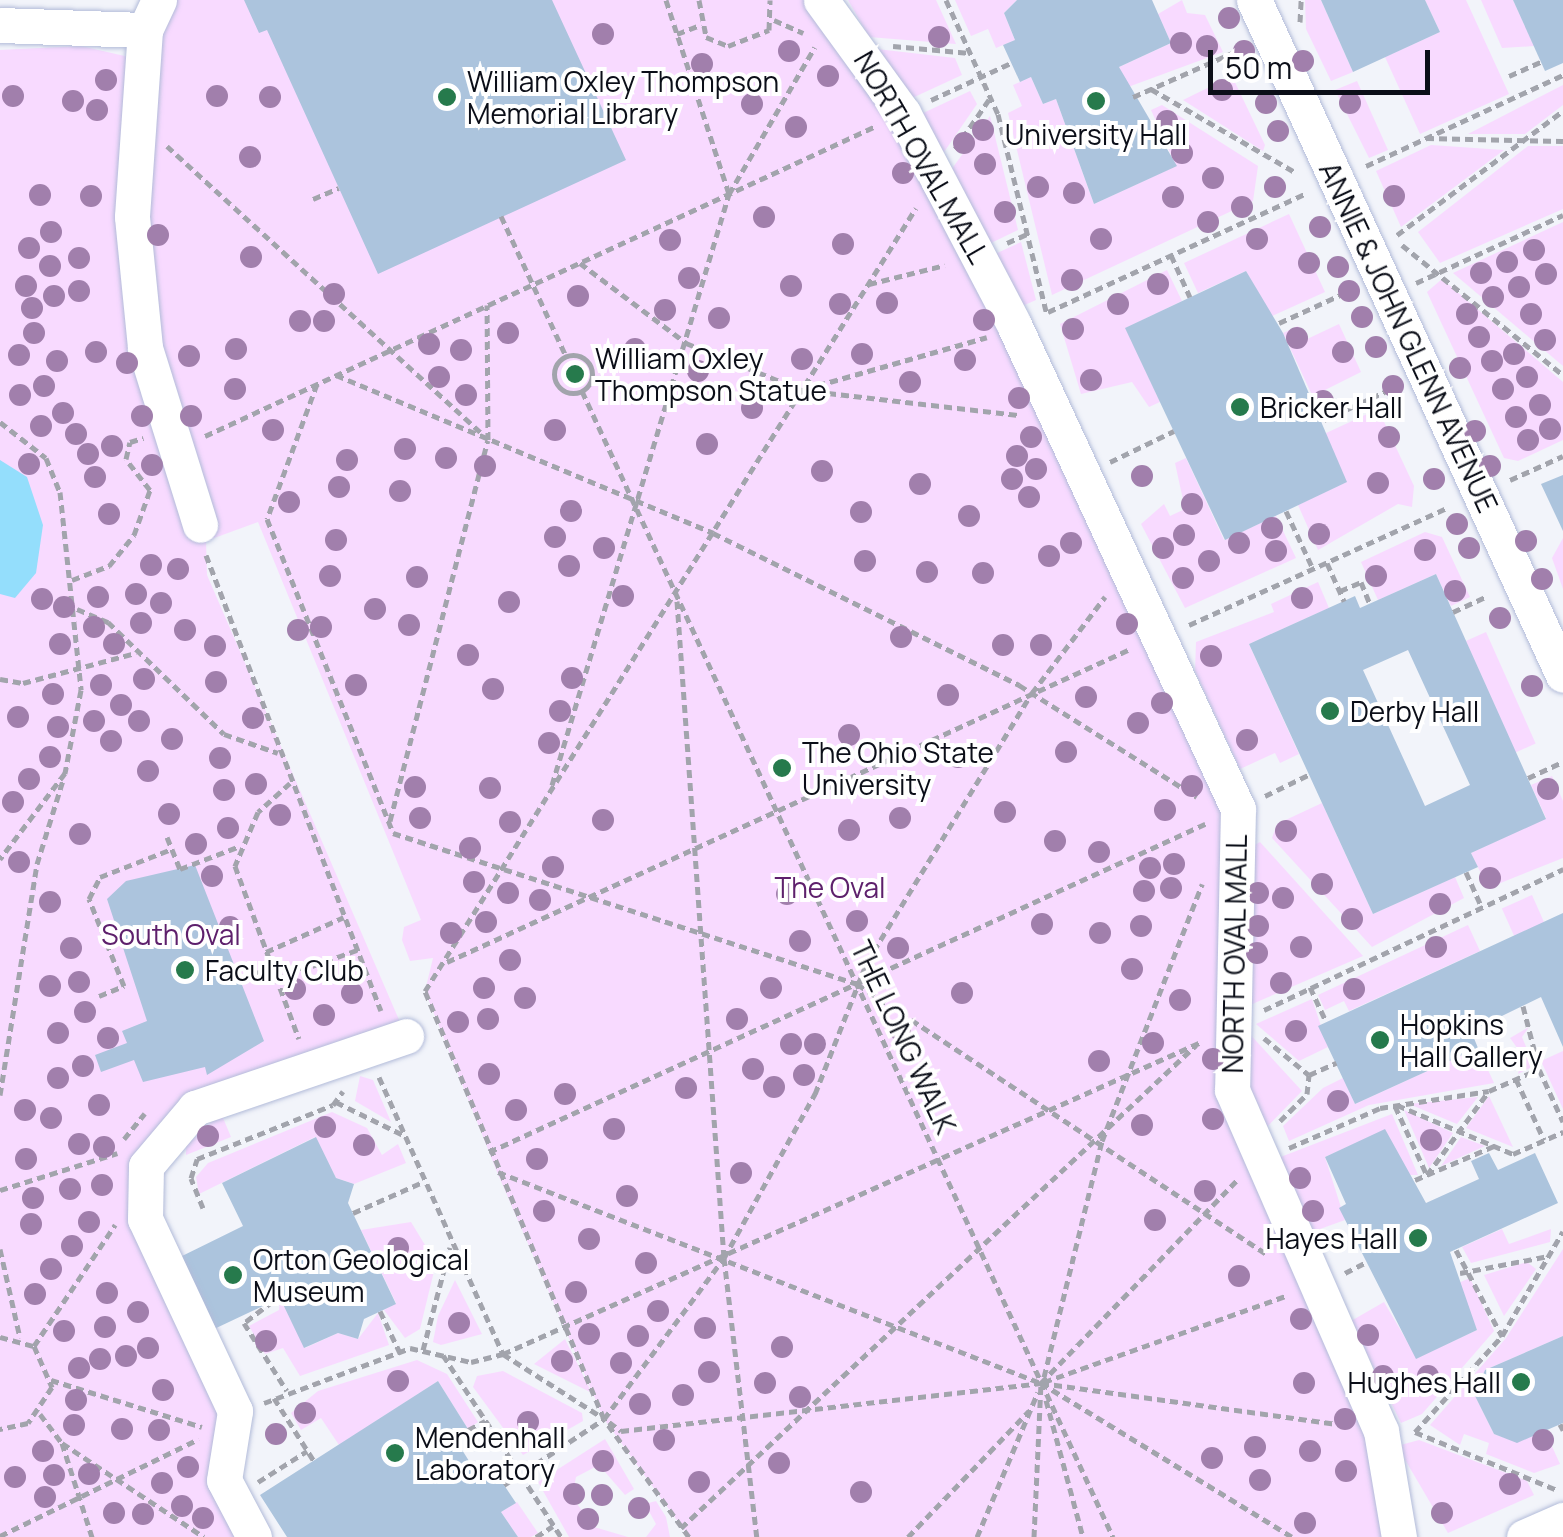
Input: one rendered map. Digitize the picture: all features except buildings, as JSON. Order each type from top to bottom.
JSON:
[{"type":"street","name":"ANNIE & JOHN GLENN AVENUE","points":[[1254,0],[1563,675]]},
{"type":"street","points":[[0,25],[152,15],[132,217],[145,348],[171,452],[203,533]]},
{"type":"street","name":"NORTH OVAL MALL","points":[[824,18],[857,43],[903,113],[1025,320],[1052,418],[1238,809],[1228,1034],[1232,1090],[1256,1157],[1318,1284],[1398,1431],[1399,1537]]},
{"type":"street","points":[[254,1537],[224,1480],[235,1411],[145,1219],[146,1166],[194,1108],[406,1036]]},
{"type":"street","points":[[1524,1537],[1562,1506]]},
{"type":"path","points":[[666,0],[729,194]]},
{"type":"path","points":[[698,0],[701,25],[728,46],[774,20],[824,18]]},
{"type":"path","points":[[770,0],[774,20]]},
{"type":"path","points":[[946,0],[990,98],[1025,320]]},
{"type":"path","points":[[549,794],[729,194],[824,18]]},
{"type":"path","points":[[678,34],[701,25]]},
{"type":"path","points":[[857,43],[970,53]]},
{"type":"path","points":[[1133,97],[1239,50]]},
{"type":"path","points":[[1509,76],[1541,62]]},
{"type":"path","points":[[171,452],[1011,63]]},
{"type":"path","points":[[1361,168],[1563,75]]},
{"type":"path","points":[[1151,89],[1295,172]]},
{"type":"path","points":[[689,1537],[604,1419],[566,1323],[497,1172],[425,991],[938,174],[990,98]]},
{"type":"path","points":[[1563,111],[1393,238],[1440,272],[1563,375]]},
{"type":"path","points":[[156,136],[393,348],[488,440]]},
{"type":"path","points":[[1424,138],[1563,140]]},
{"type":"path","points":[[313,199],[338,188]]},
{"type":"path","points":[[802,390],[1025,320],[1304,194]]},
{"type":"path","points":[[1414,284],[1563,214]]},
{"type":"path","name":"THE LONG WALK","points":[[501,216],[566,356],[556,382],[582,391]]},
{"type":"path","points":[[1171,255],[1190,296]]},
{"type":"path","points":[[580,263],[686,344],[802,390],[1052,418]]},
{"type":"path","points":[[868,285],[950,263]]},
{"type":"path","points":[[1279,323],[1349,291]]},
{"type":"path","points":[[389,824],[488,440],[486,305]]},
{"type":"path","points":[[1025,320],[1051,328]]},
{"type":"path","name":"THE LONG WALK","points":[[566,356],[589,363],[582,391],[1113,1537]]},
{"type":"path","points":[[336,375],[712,533],[1032,693],[1201,800],[1238,809]]},
{"type":"path","points":[[317,384],[267,519],[389,824],[588,897],[857,984],[1102,1141],[1204,1215],[1318,1284]]},
{"type":"path","points":[[1324,420],[1393,388]]},
{"type":"path","points":[[0,422],[53,472],[78,609],[81,662],[65,773],[37,864],[0,1095]]},
{"type":"path","points":[[1080,476],[1174,431]]},
{"type":"path","points":[[72,580],[109,566],[134,536],[150,490],[128,469],[136,440]]},
{"type":"path","points":[[1507,481],[1563,456]]},
{"type":"path","points":[[444,964],[1032,693],[1448,508]]},
{"type":"path","points":[[1286,511],[1313,569]]},
{"type":"path","points":[[203,533],[207,575],[383,1014],[371,1019]]},
{"type":"path","points":[[1326,562],[1344,601]]},
{"type":"path","points":[[504,1485],[604,1419],[724,1258],[814,1094],[857,984],[1032,693],[1125,571]]},
{"type":"path","points":[[1340,591],[1360,582],[1370,604]]},
{"type":"path","points":[[676,594],[724,1258],[757,1537]]},
{"type":"path","points":[[1454,612],[1488,596]]},
{"type":"path","points":[[78,609],[100,616],[241,746],[278,753]]},
{"type":"path","points":[[0,678],[23,683],[81,662],[137,653]]},
{"type":"path","points":[[1528,778],[1563,762]]},
{"type":"path","points":[[0,859],[65,773]]},
{"type":"path","points":[[1286,786],[1308,775]]},
{"type":"path","points":[[290,783],[266,801],[240,846],[237,878],[302,1046]]},
{"type":"path","points":[[490,1152],[1238,809]]},
{"type":"path","points":[[167,837],[180,870],[240,846]]},
{"type":"path","points":[[99,996],[124,986],[89,898],[100,877],[172,849]]},
{"type":"path","points":[[977,1537],[1042,1382],[1102,1141],[1210,863]]},
{"type":"path","points":[[121,869],[126,881]]},
{"type":"path","points":[[1260,1012],[1563,869]]},
{"type":"path","points":[[1466,872],[1482,907]]},
{"type":"path","points":[[266,952],[344,917]]},
{"type":"path","points":[[106,942],[121,936]]},
{"type":"path","points":[[276,978],[357,950]]},
{"type":"path","points":[[240,979],[272,967]]},
{"type":"path","points":[[1310,987],[1326,1022]]},
{"type":"path","points":[[1523,1006],[1538,1069],[1563,1122]]},
{"type":"path","points":[[681,1528],[979,1248],[1228,1034]]},
{"type":"path","points":[[264,1404],[287,1390],[400,1354],[423,1350],[444,1355],[503,1354],[566,1323],[724,1258],[1047,1106],[1228,1034],[1309,1076]]},
{"type":"path","points":[[286,1052],[316,1040]]},
{"type":"path","points":[[1309,1076],[1336,1062]]},
{"type":"path","points":[[374,1065],[450,1246],[503,1354],[621,1431],[1042,1382],[1318,1284]]},
{"type":"path","points":[[1256,1157],[1368,1112],[1394,1104],[1488,1092],[1538,1069]]},
{"type":"path","points":[[1034,1537],[1042,1382],[1256,1157],[1307,1094],[1309,1076]]},
{"type":"path","points":[[203,1208],[190,1178],[196,1160],[336,1102],[350,1077]]},
{"type":"path","points":[[1516,1079],[1544,1140]]},
{"type":"path","points":[[1427,1175],[1488,1092]]},
{"type":"path","points":[[1362,1100],[1368,1112]]},
{"type":"path","points":[[336,1102],[403,1135]]},
{"type":"path","points":[[1394,1104],[1513,1154],[1563,1132]]},
{"type":"path","points":[[1394,1104],[1427,1175]]},
{"type":"path","points":[[0,1190],[117,1153],[154,1107]]},
{"type":"path","points":[[1415,1180],[1494,1146]]},
{"type":"path","points":[[117,1153],[118,1163]]},
{"type":"path","points":[[497,1172],[1042,1382],[1292,1537]]},
{"type":"path","points":[[352,1213],[423,1182]]},
{"type":"path","points":[[34,1346],[124,1214]]},
{"type":"path","points":[[1398,1431],[1502,1336],[1563,1231]]},
{"type":"path","points":[[423,1350],[450,1246]]},
{"type":"path","points":[[0,1249],[20,1339]]},
{"type":"path","points":[[1456,1250],[1502,1336]]},
{"type":"path","points":[[1460,1273],[1548,1256]]},
{"type":"path","points":[[1353,1270],[1365,1264]]},
{"type":"path","points":[[274,1301],[244,1322],[287,1390]]},
{"type":"path","points":[[380,1312],[400,1354]]},
{"type":"path","points":[[0,1337],[20,1339],[34,1346],[51,1380],[40,1414]]},
{"type":"path","points":[[444,1355],[560,1537]]},
{"type":"path","points":[[0,1536],[210,1432],[51,1380]]},
{"type":"path","points":[[1042,1382],[1398,1431],[1562,1506]]},
{"type":"path","points":[[1042,1382],[1084,1537]]},
{"type":"path","points":[[274,1398],[314,1461]]},
{"type":"path","points":[[908,1537],[1032,1409]]},
{"type":"path","points":[[0,1429],[40,1414]]},
{"type":"path","points":[[40,1414],[62,1443],[92,1537]]},
{"type":"path","points":[[457,1436],[486,1421]]},
{"type":"path","points":[[62,1443],[204,1537]]},
{"type":"path","points":[[247,1489],[307,1450]]},
{"type":"path","points":[[536,1537],[553,1526]]},
{"type":"green space","name":"The Oval","points":[[159,0],[821,0],[857,43],[1238,809],[1228,1030],[1360,1375],[1399,1537],[689,1537],[604,1419],[497,1172],[425,991],[433,958],[410,961],[402,940],[404,927],[421,920],[258,522],[206,541],[207,575],[406,1036],[195,1108],[146,1166],[254,1537],[0,1537],[0,50],[81,46],[142,60]]},
{"type":"green space","points":[[848,0],[936,0],[956,44],[869,37]]},
{"type":"green space","points":[[955,0],[1017,0],[1004,13],[1015,40],[996,48],[988,29],[971,36]]},
{"type":"green space","points":[[1182,0],[1187,13],[1205,15],[1223,52],[1128,87],[1119,67],[1171,43],[1158,14]]},
{"type":"green space","points":[[1305,0],[1321,0],[1353,72],[1331,81],[1306,29]]},
{"type":"green space","points":[[1425,0],[1466,0],[1509,94],[1420,134],[1385,57],[1440,32]]},
{"type":"green space","points":[[1481,0],[1513,0],[1534,46],[1502,48]]},
{"type":"green space","points":[[877,49],[955,58],[962,75],[910,99]]},
{"type":"green space","points":[[1232,76],[1265,145],[1263,151],[1183,100]]},
{"type":"green space","points":[[1031,77],[1043,104],[1056,99],[1094,204],[1176,166],[1151,110],[1162,105],[1258,166],[1253,201],[1052,295],[1008,113],[1022,106],[1013,85]]},
{"type":"green space","points":[[1357,81],[1388,150],[1369,158],[1335,90]]},
{"type":"green space","points":[[1563,85],[1563,105],[1525,134],[1468,134]]},
{"type":"green space","points":[[970,91],[977,104],[942,155],[919,115]]},
{"type":"green space","points":[[990,116],[1018,230],[989,244],[951,170]]},
{"type":"green space","points":[[1431,145],[1504,150],[1401,227],[1376,171]]},
{"type":"green space","points":[[1528,146],[1563,146],[1563,209],[1440,263],[1418,232]]},
{"type":"green space","points":[[1289,214],[1325,292],[1268,318],[1246,271],[1198,293],[1184,263]]},
{"type":"green space","points":[[1563,222],[1563,366],[1453,273]]},
{"type":"green space","points":[[1021,242],[1036,300],[1020,307],[995,254]]},
{"type":"green space","points":[[1167,270],[1182,301],[1126,328],[1160,402],[1149,407],[1132,382],[1081,394],[1060,324]]},
{"type":"green space","points":[[1442,279],[1563,382],[1563,440],[1518,461],[1504,458],[1427,292]]},
{"type":"green space","points":[[1339,324],[1361,372],[1325,390],[1332,406],[1320,412],[1283,333],[1298,326],[1305,340]]},
{"type":"green space","points":[[1378,409],[1414,486],[1412,507],[1398,504],[1318,550],[1298,505],[1346,482],[1324,434]]},
{"type":"green space","points":[[1186,458],[1224,540],[1276,516],[1296,558],[1185,608],[1141,524],[1164,504],[1170,516],[1185,509],[1175,463]]},
{"type":"green space","points":[[1425,532],[1442,537],[1470,597],[1451,606],[1436,574],[1378,600],[1361,562]]},
{"type":"green space","points":[[1563,538],[1563,589],[1552,558]]},
{"type":"green space","points":[[1318,582],[1329,608],[1249,644],[1299,754],[1280,763],[1275,753],[1240,769],[1195,671],[1196,642],[1274,612],[1271,604]]},
{"type":"green space","points":[[1486,632],[1536,743],[1516,752],[1466,641]]},
{"type":"green space","points":[[1552,776],[1563,801],[1563,858],[1488,888],[1471,853],[1546,818],[1531,785]]},
{"type":"green space","points":[[1322,803],[1373,914],[1455,877],[1464,898],[1372,947],[1272,838],[1277,824]]},
{"type":"green space","points":[[1260,842],[1363,956],[1243,1008],[1247,849]]},
{"type":"green space","points":[[1532,895],[1544,922],[1514,936],[1502,908]]},
{"type":"green space","points":[[1468,925],[1480,951],[1349,1011],[1344,1001],[1325,1010],[1318,995]]},
{"type":"green space","points":[[1312,999],[1328,1047],[1299,1061],[1256,1024]]},
{"type":"green space","points":[[1529,1027],[1522,1037],[1534,1066],[1518,1074],[1523,1056],[1510,1038]]},
{"type":"green space","points":[[1246,1030],[1302,1091],[1265,1129],[1244,1079]]},
{"type":"green space","points":[[1478,1048],[1494,1083],[1369,1105],[1289,1141],[1283,1126],[1323,1088],[1343,1078],[1355,1104]]},
{"type":"green space","points":[[1563,1051],[1563,1109],[1541,1061]]},
{"type":"green space","points":[[360,1076],[373,1080],[391,1122],[355,1101]]},
{"type":"green space","points":[[1489,1096],[1513,1147],[1466,1128]]},
{"type":"green space","points":[[1478,1097],[1457,1124],[1409,1104]]},
{"type":"green space","points":[[1404,1110],[1453,1133],[1429,1168]]},
{"type":"green space","points":[[332,1112],[367,1128],[382,1155],[398,1144],[406,1163],[354,1184],[336,1178],[315,1137],[199,1194],[196,1177],[208,1163]]},
{"type":"green space","points":[[221,1113],[231,1137],[186,1155],[186,1146]]},
{"type":"green space","points":[[1392,1114],[1418,1175],[1406,1175],[1385,1130],[1325,1157],[1345,1220],[1309,1233],[1278,1158]]},
{"type":"green space","points":[[1461,1137],[1485,1146],[1441,1166]]},
{"type":"green space","points":[[411,1222],[436,1263],[420,1329],[405,1338],[384,1310],[396,1303],[361,1230]]},
{"type":"green space","points":[[1502,1229],[1509,1244],[1551,1229],[1550,1242],[1471,1263],[1462,1247]]},
{"type":"green space","points":[[1563,1249],[1563,1336],[1485,1370],[1474,1394],[1494,1434],[1517,1442],[1545,1431],[1560,1464],[1534,1473],[1486,1454],[1489,1443],[1464,1434],[1460,1445],[1430,1425],[1506,1338]]},
{"type":"green space","points":[[1527,1262],[1536,1269],[1504,1316],[1484,1275]]},
{"type":"green space","points":[[1470,1278],[1494,1331],[1422,1414],[1401,1423],[1351,1321],[1384,1302],[1417,1358],[1477,1330],[1456,1284]]},
{"type":"green space","points":[[455,1280],[482,1334],[441,1345],[433,1342],[438,1316]]},
{"type":"green space","points":[[280,1298],[305,1348],[338,1333],[358,1339],[378,1313],[389,1345],[300,1376],[283,1348],[265,1354],[249,1326],[279,1310]]},
{"type":"green space","points":[[565,1339],[592,1393],[534,1364]]},
{"type":"green space","points":[[417,1360],[447,1374],[478,1422],[468,1429],[438,1381],[339,1445],[321,1418],[301,1430],[291,1413],[318,1391]]},
{"type":"green space","points":[[503,1371],[582,1413],[583,1421],[523,1455],[473,1387],[477,1376]]},
{"type":"green space","points":[[605,1439],[634,1489],[625,1495],[599,1465],[576,1477],[572,1497],[594,1527],[628,1537],[569,1537],[538,1482]]},
{"type":"green space","points":[[1419,1440],[1527,1481],[1534,1495],[1448,1533],[1397,1446]]},
{"type":"green space","points":[[656,1501],[666,1517],[670,1537],[646,1537],[656,1524],[645,1504]]},
{"type":"green space","points":[[517,1502],[538,1533],[531,1537],[518,1537],[501,1512]]},
{"type":"water","points":[[0,460],[27,477],[43,525],[36,573],[15,598],[0,594]]},
{"type":"place","name":"William Oxley Thompson Memorial Library","points":[[447,97]]},
{"type":"place","name":"University Hall","points":[[1096,101]]},
{"type":"place","name":"William Oxley Thompson Statue","points":[[575,374]]},
{"type":"place","name":"Bricker Hall","points":[[1240,407]]},
{"type":"place","name":"Derby Hall","points":[[1330,711]]},
{"type":"place","name":"The Ohio State University","points":[[782,768]]},
{"type":"place","name":"Faculty Club","points":[[185,970]]},
{"type":"place","name":"Hopkins Hall Gallery","points":[[1380,1040]]},
{"type":"place","name":"Hayes Hall","points":[[1418,1238]]},
{"type":"place","name":"Orton Geological Museum","points":[[233,1275]]},
{"type":"place","name":"Hughes Hall","points":[[1521,1382]]},
{"type":"place","name":"Mendenhall Laboratory","points":[[395,1453]]},
{"type":"park label","name":"South Oval","points":[[171,934]]}]
